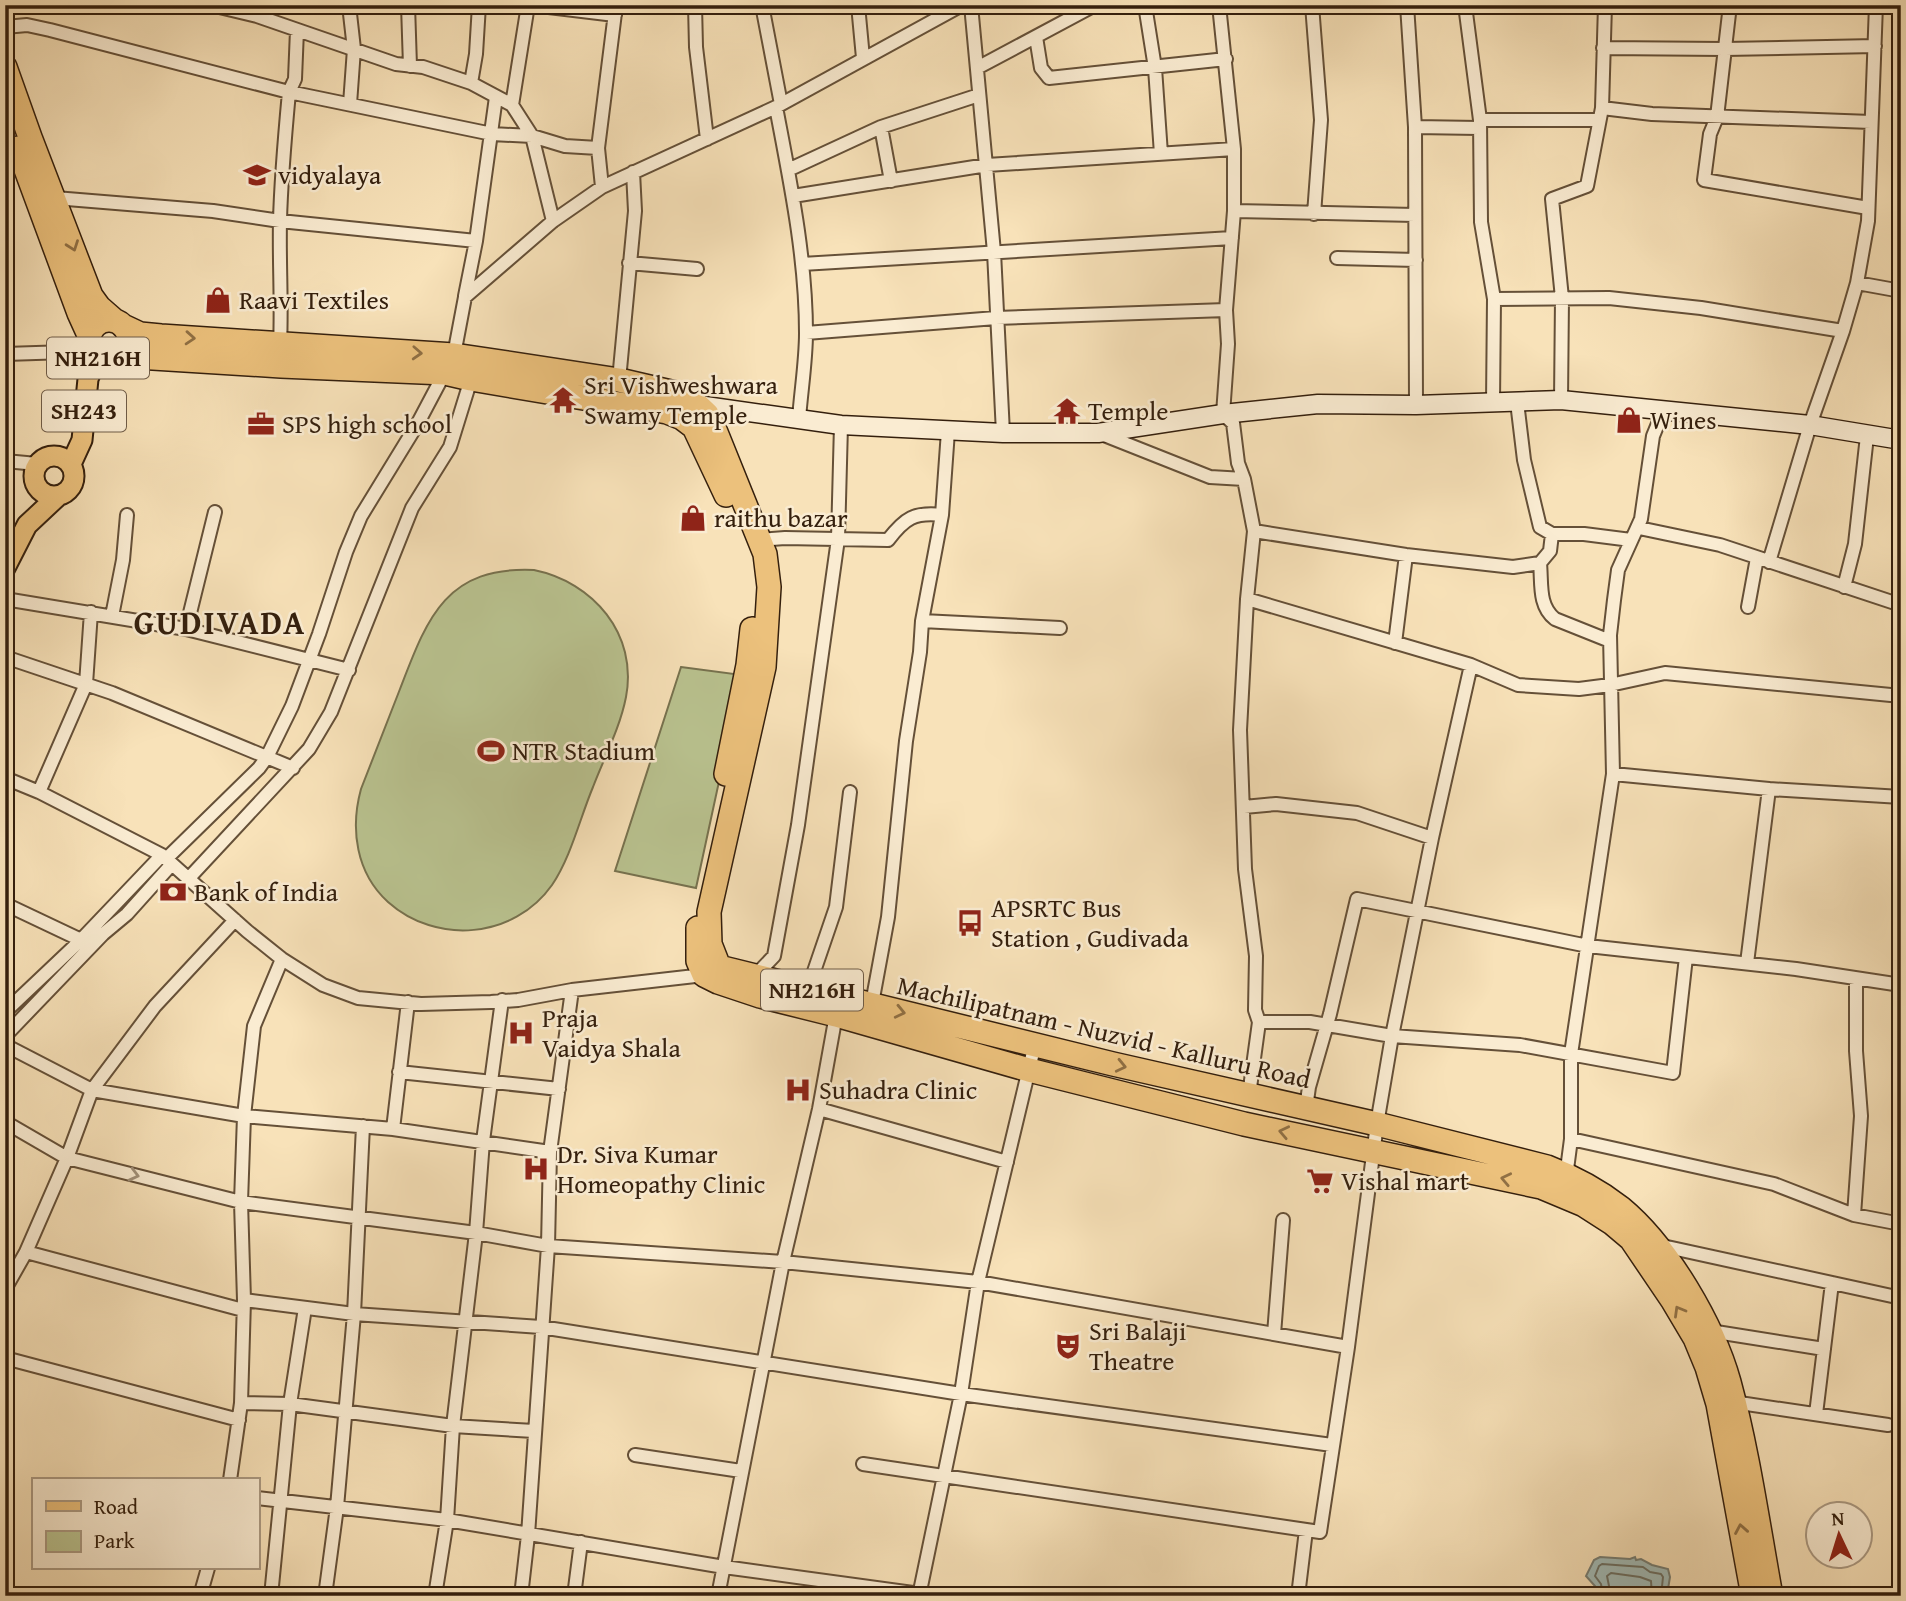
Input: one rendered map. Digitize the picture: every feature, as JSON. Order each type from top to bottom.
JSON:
[{"type":"highway","name":"NH216H","points":[[5,67],[91,296],[99,307],[127,332],[129,345],[121,356]]},
{"type":"highway","name":"NH216H","points":[[5,114],[10,140],[92,347],[109,361],[121,356],[449,364],[471,379],[667,412],[690,411]]},
{"type":"highway","name":"NH216H","points":[[92,347],[96,324],[102,321],[119,324],[140,334],[280,345],[619,380],[688,396],[694,427],[748,547],[756,585],[748,665],[700,902],[698,961],[712,971]]},
{"type":"highway","points":[[690,411],[713,425],[769,570],[764,667],[709,912],[712,971]]},
{"type":"highway","name":"Machilipatnam - Nuzvid - Kalluru Road","points":[[712,971],[755,975],[808,989],[869,1014],[1029,1070],[1244,1124],[1541,1187],[1563,1184],[1622,1209],[1656,1245],[1690,1295],[1710,1331],[1729,1382],[1771,1596]]},
{"type":"highway","name":"Machilipatnam - Nuzvid - Kalluru Road","points":[[712,971],[760,996],[836,1014],[869,1014],[1035,1044],[1112,1065],[1377,1124],[1547,1167],[1563,1184],[1631,1239],[1674,1301],[1695,1338],[1718,1404],[1753,1596]]},
{"type":"main road","name":"SH243","points":[[71,464],[82,440],[92,347]]},
{"type":"main road","name":"SH243","points":[[5,568],[27,525],[35,470],[48,456],[61,456],[71,464],[75,473],[74,483],[27,525]]},
{"type":"main road","points":[[35,470],[37,488],[48,495],[58,496]]},
{"type":"street","points":[[211,5],[228,7],[396,64],[410,65],[471,83],[512,105],[532,136],[553,221]]},
{"type":"street","points":[[349,5],[354,49],[350,104]]},
{"type":"street","points":[[408,5],[410,65]]},
{"type":"street","points":[[471,83],[479,5]]},
{"type":"street","points":[[512,105],[530,5],[615,10],[598,148],[602,187]]},
{"type":"street","points":[[695,5],[696,47],[707,139]]},
{"type":"street","points":[[762,5],[802,264],[806,333],[799,419]]},
{"type":"street","points":[[858,5],[863,58]]},
{"type":"street","points":[[464,297],[553,221],[602,187],[779,105],[962,5]]},
{"type":"street","points":[[971,5],[994,252],[1003,433]]},
{"type":"street","points":[[977,68],[1096,5]]},
{"type":"street","points":[[1145,5],[1155,68],[1161,154]]},
{"type":"street","points":[[1219,5],[1234,149],[1234,211],[1226,310],[1228,344],[1223,414]]},
{"type":"street","points":[[1312,5],[1321,120],[1314,214]]},
{"type":"street","points":[[1407,5],[1415,127],[1416,405]]},
{"type":"street","points":[[1465,5],[1480,124],[1481,222],[1494,299],[1493,402]]},
{"type":"street","points":[[1561,400],[1562,298],[1552,199],[1587,186],[1600,114],[1605,5]]},
{"type":"street","points":[[1730,5],[1717,117],[1710,134],[1704,180],[1868,208]]},
{"type":"street","points":[[1748,607],[1857,283],[1868,208],[1876,5]]},
{"type":"street","points":[[5,27],[27,25],[50,30],[289,92],[492,134],[532,136],[565,146],[598,148]]},
{"type":"street","points":[[280,345],[282,296],[279,221],[289,92],[295,79],[297,30]]},
{"type":"street","points":[[1036,37],[1041,68],[1049,78],[1226,59]]},
{"type":"street","points":[[1603,48],[1875,46]]},
{"type":"street","points":[[788,170],[881,127],[979,94]]},
{"type":"street","points":[[5,1012],[182,847],[267,757],[292,706],[361,516],[398,457],[449,364],[476,241],[496,97]]},
{"type":"street","points":[[1415,127],[1600,114],[1871,122]]},
{"type":"street","points":[[881,127],[891,181]]},
{"type":"street","points":[[793,196],[987,165],[1234,149]]},
{"type":"street","points":[[619,380],[635,211],[633,172]]},
{"type":"street","points":[[55,198],[213,211],[279,221],[476,241]]},
{"type":"street","points":[[1234,211],[1415,215]]},
{"type":"street","points":[[802,264],[1232,238]]},
{"type":"street","points":[[1337,258],[1416,260]]},
{"type":"street","points":[[629,263],[697,269]]},
{"type":"street","points":[[1857,283],[1901,291]]},
{"type":"street","points":[[1494,299],[1609,298],[1701,308],[1843,331]]},
{"type":"street","points":[[806,333],[996,318],[1226,310]]},
{"type":"street","points":[[5,354],[67,352],[92,347]]},
{"type":"street","points":[[189,878],[293,768],[309,749],[331,712],[412,508],[450,447],[471,379]]},
{"type":"street","points":[[690,411],[841,425],[948,431],[1098,433],[1223,414],[1318,404],[1416,405],[1561,400],[1811,425],[1901,440]]},
{"type":"street","points":[[1517,402],[1524,460],[1541,527],[1552,534],[1584,534],[1631,540]]},
{"type":"street","points":[[1563,1184],[1570,1139],[1570,1054],[1613,775],[1610,641],[1618,570],[1639,528],[1647,492],[1653,436],[1664,409]]},
{"type":"street","points":[[1223,414],[1233,423],[1238,463],[1244,479],[1254,531],[1247,599],[1240,730],[1245,869],[1256,956],[1255,1010],[1259,1022],[1249,1095]]},
{"type":"street","points":[[755,975],[774,956],[785,900],[838,539],[841,425]]},
{"type":"street","points":[[869,1014],[888,917],[906,741],[920,652],[922,621],[942,515],[948,431]]},
{"type":"street","points":[[1098,433],[1210,477],[1244,479]]},
{"type":"street","points":[[1844,587],[1855,544],[1867,436]]},
{"type":"street","points":[[5,461],[35,470]]},
{"type":"street","points":[[186,629],[215,512]]},
{"type":"street","points":[[759,540],[888,540],[906,519],[926,513],[942,515]]},
{"type":"street","points":[[112,616],[123,560],[127,515]]},
{"type":"street","points":[[1639,528],[1707,542],[1901,605]]},
{"type":"street","points":[[1254,531],[1406,555],[1513,567],[1541,563]]},
{"type":"street","points":[[1552,534],[1550,551],[1541,563],[1543,601],[1548,614],[1555,620],[1610,641]]},
{"type":"street","points":[[1395,643],[1406,555]]},
{"type":"street","points":[[5,599],[186,629],[349,670]]},
{"type":"street","points":[[1247,599],[1471,665],[1518,685],[1579,689],[1665,673],[1901,696]]},
{"type":"street","points":[[39,792],[86,684],[91,612]]},
{"type":"street","points":[[922,621],[1060,628]]},
{"type":"street","points":[[5,657],[86,684],[206,730],[293,768]]},
{"type":"street","points":[[863,1464],[1320,1532],[1348,1347],[1373,1151],[1392,1036],[1432,838],[1471,665]]},
{"type":"street","points":[[1613,775],[1769,789],[1901,796]]},
{"type":"street","points":[[5,778],[39,792],[167,860],[282,959],[323,985],[358,998],[467,1003],[518,1000],[712,971]]},
{"type":"street","points":[[1747,963],[1769,789]]},
{"type":"street","points":[[808,989],[836,907],[850,792]]},
{"type":"street","points":[[1244,807],[1276,804],[1357,813],[1432,838]]},
{"type":"street","points":[[5,1036],[72,966],[127,914],[167,860]]},
{"type":"street","points":[[1306,1108],[1357,899],[1588,946],[1747,963],[1901,985]]},
{"type":"street","points":[[5,904],[81,940]]},
{"type":"street","points":[[5,1289],[26,1252],[67,1158],[92,1090],[155,1006],[235,920]]},
{"type":"street","points":[[1259,1022],[1310,1022],[1392,1036],[1520,1045],[1673,1073],[1686,957]]},
{"type":"street","points":[[230,1478],[241,1403],[244,1115],[254,1026],[282,959]]},
{"type":"street","points":[[1854,1215],[1861,1116],[1856,1051],[1856,979]]},
{"type":"street","points":[[521,1596],[528,1535],[548,1246],[550,1152],[572,990]]},
{"type":"street","points":[[435,1596],[447,1520],[464,1320],[476,1233],[483,1141],[502,1000]]},
{"type":"street","points":[[393,1129],[408,1002]]},
{"type":"street","points":[[718,1596],[783,1262],[819,1109],[836,1014]]},
{"type":"street","points":[[920,1595],[961,1394],[978,1282],[1035,1044]]},
{"type":"street","points":[[5,1045],[92,1090],[244,1115],[393,1129],[550,1152]]},
{"type":"street","points":[[399,1072],[559,1089]]},
{"type":"street","points":[[819,1109],[1007,1162]]},
{"type":"street","points":[[5,1122],[67,1158],[241,1202],[476,1233],[548,1246],[783,1262],[978,1282],[1348,1347]]},
{"type":"street","points":[[325,1596],[337,1507],[354,1314],[363,1126]]},
{"type":"street","points":[[1570,1139],[1774,1184],[1854,1215],[1901,1224]]},
{"type":"street","points":[[1274,1334],[1283,1220]]},
{"type":"street","points":[[1656,1245],[1901,1298]]},
{"type":"street","points":[[26,1252],[244,1305],[541,1327],[961,1394],[1332,1445]]},
{"type":"street","points":[[1816,1414],[1832,1283]]},
{"type":"street","points":[[271,1596],[290,1404],[305,1308]]},
{"type":"street","points":[[1710,1331],[1824,1349]]},
{"type":"street","points":[[5,1358],[239,1420]]},
{"type":"street","points":[[1733,1402],[1888,1425]]},
{"type":"street","points":[[241,1403],[290,1404],[453,1426],[534,1431]]},
{"type":"street","points":[[635,1455],[741,1471]]},
{"type":"street","points":[[259,1498],[447,1520],[724,1567],[935,1596]]},
{"type":"street","points":[[1298,1596],[1306,1530]]},
{"type":"street","points":[[574,1596],[581,1542]]},
{"type":"street","points":[[200,1596],[207,1570]]},
{"type":"green space","points":[[534,570],[575,586],[607,614],[618,632],[625,652],[628,674],[623,709],[565,862],[552,885],[536,903],[517,916],[474,930],[451,930],[429,925],[407,916],[388,902],[377,890],[362,864],[356,835],[361,789],[420,640],[444,602],[460,587],[479,577],[504,571]]},
{"type":"green space","points":[[681,667],[742,675],[696,888],[615,871]]},
{"type":"water","points":[[1600,1557],[1635,1557],[1636,1560],[1641,1559],[1668,1569],[1670,1577],[1667,1595],[1639,1593],[1598,1596],[1595,1586],[1586,1576],[1594,1560]]},
{"type":"place","name":"vidyalaya","points":[[257,175]]},
{"type":"place","name":"Raavi Textiles","points":[[218,300]]},
{"type":"place","name":"Sri Vishweshwara Swamy Temple","points":[[563,400]]},
{"type":"place","name":"Temple","points":[[1067,411]]},
{"type":"place","name":"Wines","points":[[1629,420]]},
{"type":"place","name":"SPS high school","points":[[261,424]]},
{"type":"place","name":"raithu bazar","points":[[693,518]]},
{"type":"place","name":"NTR Stadium","points":[[491,751]]},
{"type":"place","name":"Bank of India","points":[[173,892]]},
{"type":"place","name":"APSRTC Bus Station , Gudivada","points":[[970,923]]},
{"type":"place","name":"Praja Vaidya Shala","points":[[521,1033]]},
{"type":"place","name":"Suhadra Clinic","points":[[798,1090]]},
{"type":"place","name":"Dr. Siva Kumar Homeopathy Clinic","points":[[536,1169]]},
{"type":"place","name":"Vishal mart","points":[[1320,1181]]},
{"type":"place","name":"Sri Balaji Theatre","points":[[1068,1346]]},
{"type":"district","name":"GUDIVADA","points":[[220,622]]}]
